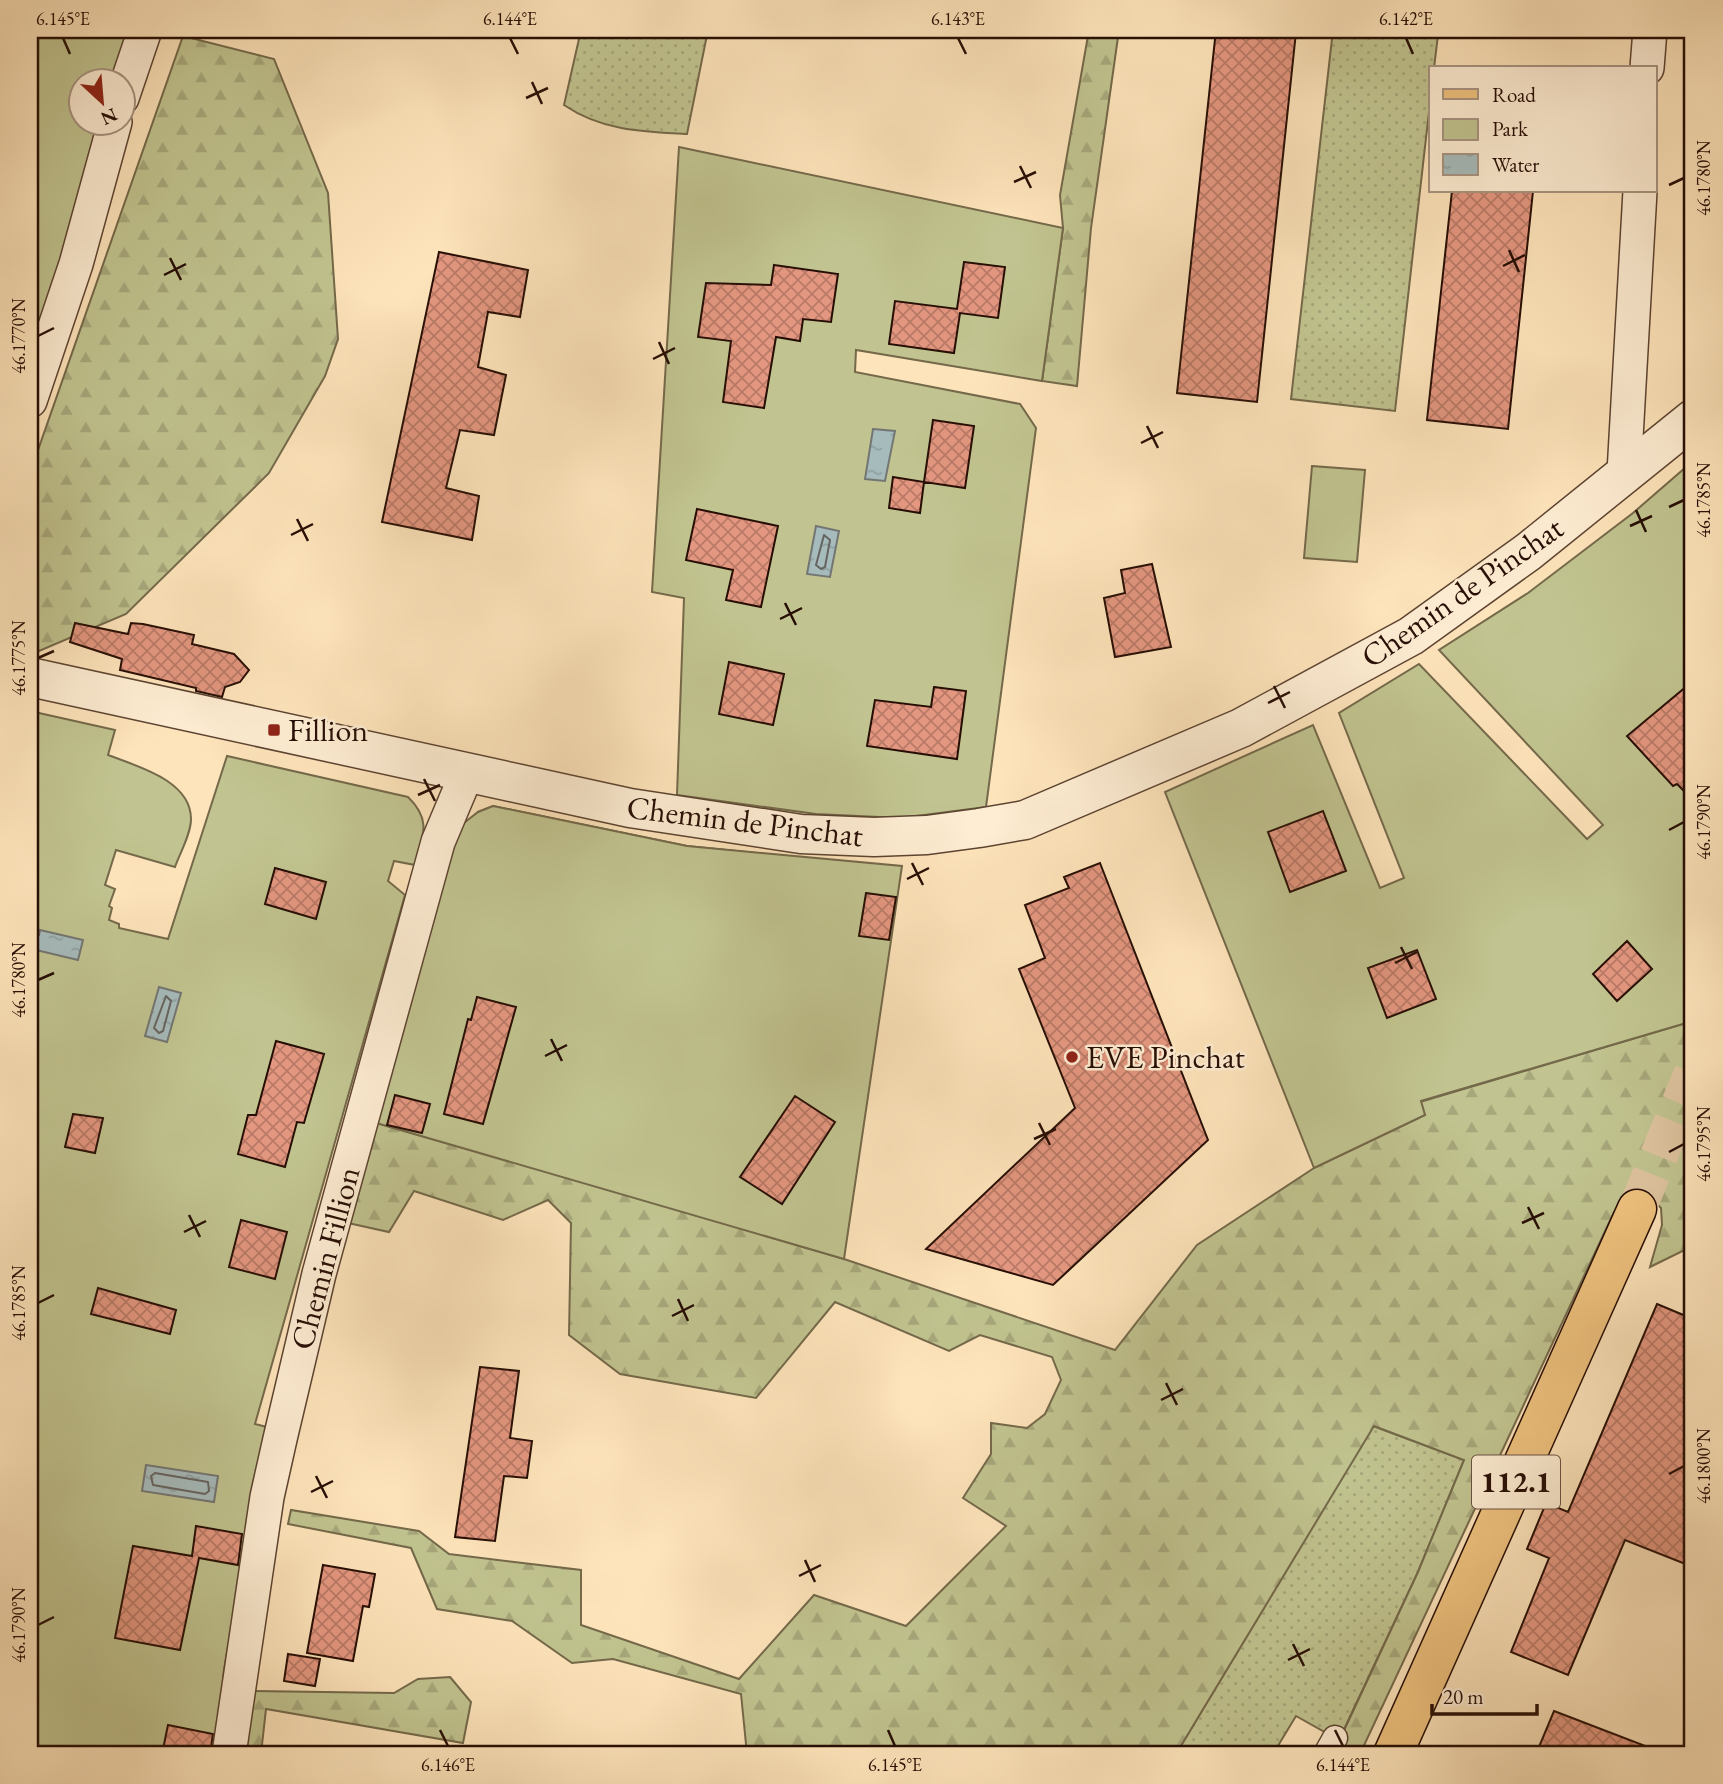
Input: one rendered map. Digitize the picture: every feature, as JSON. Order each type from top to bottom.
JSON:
[{"type":"main road","name":"112.1","points":[[1393,1754],[1637,1209]]},
{"type":"street","points":[[133,66],[145,30]]},
{"type":"street","points":[[1647,66],[1650,30]]},
{"type":"street","points":[[30,401],[76,264],[111,136]]},
{"type":"street","points":[[1623,474],[1640,192]]},
{"type":"street","name":"Chemin de Pinchat","points":[[30,677],[630,808],[801,834],[927,835],[1025,820],[1241,728],[1411,636],[1528,552],[1693,419]]},
{"type":"street","name":"Chemin Fillion","points":[[229,1754],[267,1497],[319,1274],[438,842],[467,773]]},
{"type":"green space","points":[[30,30],[132,30],[120,66],[66,66],[66,136],[100,136],[30,356]]},
{"type":"green space","points":[[581,30],[708,30],[687,134],[639,131],[608,125],[578,114],[564,105]]},
{"type":"green space","points":[[1089,30],[1119,30],[1091,228],[1077,386],[1042,381],[1063,228],[1060,195]]},
{"type":"green space","points":[[1333,30],[1390,30],[1438,35],[1434,66],[1429,66],[1429,112],[1395,411],[1291,399]]},
{"type":"green space","points":[[183,36],[274,59],[328,193],[338,339],[325,376],[269,473],[126,614],[39,651],[30,640],[30,473]]},
{"type":"green space","points":[[679,147],[1063,228],[1042,381],[856,350],[855,372],[1020,404],[1036,428],[986,807],[901,818],[816,814],[677,795],[684,598],[652,592]]},
{"type":"green space","points":[[1693,461],[1693,1021],[1421,1101],[1425,1115],[1314,1168],[1165,792],[1313,725],[1380,888],[1404,878],[1339,713],[1419,664],[1587,839],[1603,825],[1439,650],[1528,593],[1633,513]]},
{"type":"green space","points":[[1312,466],[1365,470],[1357,562],[1304,558]]},
{"type":"green space","points":[[30,711],[115,730],[108,755],[160,776],[182,794],[189,806],[189,831],[175,867],[116,850],[105,885],[115,889],[109,906],[112,908],[109,920],[119,924],[119,928],[168,939],[227,756],[408,797],[416,805],[423,821],[423,837],[415,865],[394,861],[388,881],[405,895],[255,1424],[267,1427],[224,1670],[217,1754],[30,1754]]},
{"type":"green space","points":[[493,806],[687,846],[775,855],[679,1210],[844,1259],[1115,1350],[1197,1245],[1314,1168],[1425,1115],[1420,1102],[1693,1021],[1693,1155],[1689,1156],[1693,1160],[1693,1246],[1650,1267],[1662,1225],[1661,1208],[1653,1200],[1625,1202],[1614,1212],[1360,1754],[1333,1754],[1418,1572],[1464,1460],[1374,1426],[1176,1754],[747,1754],[741,1694],[613,1659],[572,1663],[512,1621],[437,1609],[411,1548],[288,1524],[291,1510],[419,1531],[449,1554],[581,1570],[581,1625],[739,1679],[814,1595],[906,1626],[1006,1526],[963,1498],[991,1454],[991,1423],[1027,1428],[1045,1414],[1061,1380],[1052,1357],[980,1335],[949,1351],[835,1302],[756,1398],[620,1374],[569,1335],[571,1223],[548,1200],[503,1220],[414,1191],[389,1232],[348,1223],[373,1122],[506,1160],[478,812]]},
{"type":"green space","points":[[493,806],[687,846],[902,866],[844,1259],[373,1122],[460,826],[478,812]]},
{"type":"green space","points":[[1373,1426],[1464,1460],[1418,1572],[1339,1740],[1296,1716],[1273,1754],[1176,1754]]},
{"type":"green space","points":[[450,1677],[471,1702],[463,1743],[266,1709],[261,1754],[244,1754],[250,1691],[394,1693],[418,1679]]},
{"type":"water","points":[[873,429],[895,431],[885,481],[865,479]]},
{"type":"water","points":[[816,526],[839,531],[830,577],[807,574]]},
{"type":"water","points":[[40,930],[83,940],[78,960],[36,950],[37,945],[31,944],[33,934],[39,935]]},
{"type":"water","points":[[159,987],[181,993],[167,1042],[145,1036]]},
{"type":"water","points":[[146,1465],[218,1476],[214,1502],[142,1491]]},
{"type":"building","points":[[1216,30],[1296,32],[1257,402],[1177,393]]},
{"type":"building","points":[[1452,192],[1533,192],[1508,429],[1427,420]]},
{"type":"building","points":[[439,252],[528,270],[520,317],[488,312],[478,367],[506,375],[494,435],[460,430],[446,488],[479,496],[472,540],[382,522]]},
{"type":"building","points":[[964,262],[1005,267],[998,318],[960,313],[954,353],[889,344],[895,301],[957,309]]},
{"type":"building","points":[[774,265],[838,274],[831,322],[803,319],[800,341],[776,337],[764,408],[723,402],[731,341],[698,337],[706,283],[771,285]]},
{"type":"building","points":[[933,420],[974,426],[965,488],[924,482]]},
{"type":"building","points":[[893,477],[924,482],[920,513],[889,508]]},
{"type":"building","points":[[697,509],[778,526],[761,607],[726,600],[733,570],[686,560]]},
{"type":"building","points":[[1152,564],[1171,647],[1115,657],[1104,598],[1125,593],[1121,570]]},
{"type":"building","points":[[75,623],[128,634],[131,623],[143,624],[194,635],[192,644],[234,654],[249,670],[240,682],[225,687],[222,697],[196,691],[196,688],[120,670],[122,659],[70,642]]},
{"type":"building","points":[[729,662],[784,674],[773,725],[719,714]]},
{"type":"building","points":[[1693,681],[1693,800],[1677,784],[1673,786],[1627,736]]},
{"type":"building","points":[[934,687],[966,691],[957,759],[867,746],[875,700],[931,707]]},
{"type":"building","points":[[1323,811],[1346,871],[1290,892],[1268,832]]},
{"type":"building","points":[[1100,863],[1208,1140],[1053,1285],[926,1249],[1075,1108],[1019,969],[1045,958],[1025,905],[1069,888],[1064,877]]},
{"type":"building","points":[[275,868],[326,882],[316,919],[265,904]]},
{"type":"building","points":[[866,893],[896,897],[889,940],[859,936]]},
{"type":"building","points":[[1627,941],[1652,969],[1617,1001],[1593,974]]},
{"type":"building","points":[[1417,950],[1436,999],[1387,1018],[1368,968]]},
{"type":"building","points":[[477,997],[516,1007],[483,1124],[444,1114],[468,1019],[471,1020]]},
{"type":"building","points":[[276,1041],[324,1054],[304,1123],[297,1122],[285,1167],[238,1154],[248,1115],[256,1115]]},
{"type":"building","points":[[395,1095],[430,1104],[422,1133],[387,1125]]},
{"type":"building","points":[[795,1096],[835,1122],[782,1204],[740,1177]]},
{"type":"building","points":[[73,1114],[103,1118],[95,1153],[65,1147]]},
{"type":"building","points":[[241,1220],[287,1232],[275,1279],[229,1267]]},
{"type":"building","points":[[98,1288],[176,1310],[170,1334],[91,1314]]},
{"type":"building","points":[[1657,1304],[1693,1319],[1693,1567],[1625,1540],[1568,1675],[1511,1652],[1549,1558],[1527,1549],[1546,1503],[1568,1512]]},
{"type":"building","points":[[480,1367],[519,1371],[510,1438],[532,1441],[527,1478],[504,1476],[495,1541],[455,1537]]},
{"type":"building","points":[[196,1526],[242,1534],[238,1565],[199,1558],[180,1650],[115,1638],[133,1546],[192,1556]]},
{"type":"building","points":[[323,1565],[375,1574],[369,1607],[363,1606],[353,1661],[307,1653]]},
{"type":"building","points":[[288,1654],[320,1659],[315,1686],[284,1681]]},
{"type":"building","points":[[1554,1711],[1661,1752],[1536,1754]]},
{"type":"building","points":[[168,1725],[213,1734],[210,1754],[162,1754]]},
{"type":"tunnel","points":[[1637,1209],[1693,1073]]},
{"type":"place","name":"Fillion","points":[[274,730]]},
{"type":"place","name":"EVE Pinchat","points":[[1072,1057]]}]
